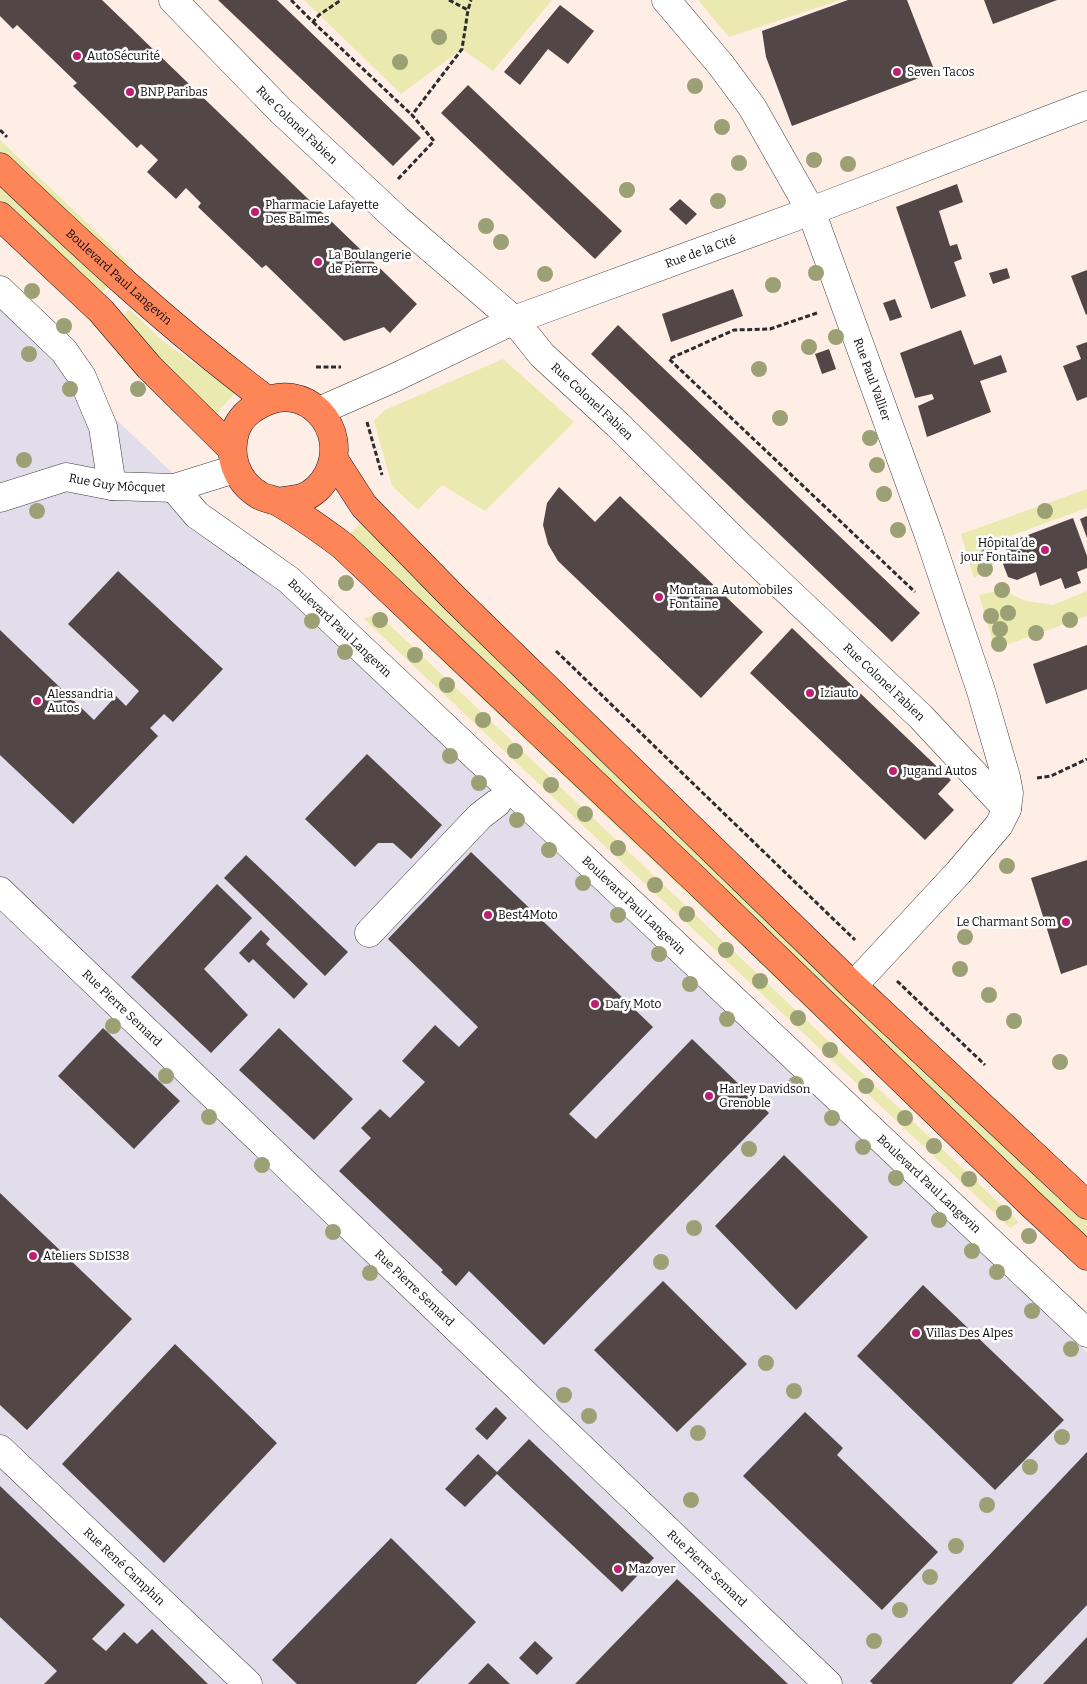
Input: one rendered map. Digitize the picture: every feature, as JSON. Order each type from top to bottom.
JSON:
[{"type":"main road","name":"Boulevard Paul Langevin","points":[[0,167],[127,287],[208,356],[267,400]]},
{"type":"main road","points":[[0,216],[101,311],[233,459],[245,485],[260,496],[278,502],[343,546],[690,874],[1087,1256]]},
{"type":"main road","points":[[233,459],[236,428],[248,411],[267,400],[285,397],[303,401],[319,411],[330,426],[336,443],[335,461],[323,484],[303,498],[278,502]]},
{"type":"main road","points":[[335,461],[364,506],[455,599],[852,986],[1087,1205]]},
{"type":"street","name":"Rue Colonel Fabien","points":[[173,0],[281,111],[377,200],[514,320],[542,355],[618,424],[740,547],[921,717],[1007,793]]},
{"type":"street","name":"Rue Paul Vallier","points":[[666,0],[721,65],[752,107],[811,211],[928,533],[982,691],[1007,793]]},
{"type":"street","name":"Rue de la Cité","points":[[319,411],[394,378],[514,320],[811,211],[1087,105]]},
{"type":"street","points":[[0,290],[64,351],[82,377],[103,427],[112,486]]},
{"type":"street","name":"Rue Guy Môcquet","points":[[0,498],[66,477],[112,486],[174,488],[233,459]]},
{"type":"street","name":"Boulevard Paul Langevin","points":[[174,488],[197,515],[289,580],[1087,1333]]},
{"type":"street","points":[[852,986],[988,839],[1007,793]]},
{"type":"street","points":[[369,933],[480,816],[497,803]]},
{"type":"street","name":"Rue Pierre Semard","points":[[0,892],[828,1684]]},
{"type":"street","name":"Rue René Camphin","points":[[0,1449],[248,1684]]},
{"type":"path","points":[[290,0],[412,115],[434,141],[377,200]]},
{"type":"path","points":[[313,22],[319,15],[341,0]]},
{"type":"path","points":[[449,0],[468,10]]},
{"type":"path","points":[[412,115],[462,49],[468,10],[472,0]]},
{"type":"path","points":[[821,312],[770,329],[734,330],[669,359],[912,591],[918,593]]},
{"type":"path","points":[[366,422],[383,478]]},
{"type":"path","points":[[554,650],[988,1068]]},
{"type":"path","points":[[1007,793],[1028,779],[1051,776],[1087,759]]},
{"type":"shaded area","points":[[0,309],[551,833],[1087,1352],[1087,1684],[0,1684]]},
{"type":"green space","points":[[304,0],[552,0],[493,71],[462,49],[401,94]]},
{"type":"green space","points":[[698,0],[841,0],[729,37]]},
{"type":"green space","points":[[0,140],[129,263],[120,273],[0,159]]},
{"type":"green space","points":[[0,183],[109,286],[99,295],[0,200]]},
{"type":"green space","points":[[129,309],[165,343],[236,392],[214,416],[121,318]]},
{"type":"green space","points":[[503,359],[574,422],[485,511],[442,485],[418,510],[392,486],[374,421],[385,410]]},
{"type":"green space","points":[[1087,489],[1087,508],[996,541],[994,564],[974,578],[961,534]]},
{"type":"green space","points":[[361,523],[643,798],[1087,1219],[1087,1241],[348,536]]},
{"type":"green space","points":[[1002,590],[1026,601],[1053,605],[1087,591],[1087,616],[995,649],[979,595]]},
{"type":"green space","points":[[399,610],[1023,1213],[395,616]]},
{"type":"green space","points":[[377,613],[1019,1222],[1010,1228],[364,619]]},
{"type":"building","points":[[0,0],[102,0],[417,304],[390,333],[384,327],[344,341],[266,265],[262,268],[198,207],[201,203],[186,188],[176,199],[147,172],[158,160],[141,144],[137,148],[73,86],[77,83],[17,25],[13,29],[0,16]]},
{"type":"building","points":[[218,0],[277,0],[421,138],[393,166]]},
{"type":"building","points":[[848,0],[907,0],[935,72],[792,126],[766,57],[762,31]]},
{"type":"building","points":[[984,0],[1057,0],[993,24]]},
{"type":"building","points":[[560,5],[594,31],[568,64],[548,49],[520,85],[504,72]]},
{"type":"building","points":[[468,85],[622,231],[595,259],[441,113]]},
{"type":"building","points":[[957,184],[963,202],[939,211],[950,246],[957,244],[962,259],[954,262],[966,296],[931,309],[896,207]]},
{"type":"building","points":[[680,199],[697,214],[686,225],[669,209]]},
{"type":"building","points":[[1007,268],[1010,278],[993,284],[989,273]]},
{"type":"building","points":[[1087,270],[1087,314],[1086,315],[1071,276]]},
{"type":"building","points":[[733,289],[743,316],[671,342],[662,314]]},
{"type":"building","points":[[895,299],[902,317],[890,321],[883,303]]},
{"type":"building","points":[[618,325],[920,613],[892,642],[591,354]]},
{"type":"building","points":[[961,330],[974,365],[1001,355],[1007,372],[980,381],[991,412],[927,437],[918,406],[934,399],[932,394],[915,398],[900,353]]},
{"type":"building","points":[[1087,342],[1087,397],[1077,401],[1063,366],[1081,359],[1076,346]]},
{"type":"building","points":[[829,349],[836,369],[822,374],[815,354]]},
{"type":"building","points":[[559,487],[595,522],[620,496],[763,632],[701,698],[558,561],[548,544],[543,525],[547,503]]},
{"type":"building","points":[[1087,516],[1087,538],[1080,519]]},
{"type":"building","name":"Hôpital de jour Fontaine","points":[[1073,518],[1087,556],[1087,568],[1077,572],[1081,583],[1065,589],[1061,578],[1040,586],[1036,572],[1017,580],[1008,577],[1003,564],[1009,557],[1004,544]]},
{"type":"building","name":"Alessandria Autos","points":[[118,571],[223,669],[173,722],[164,714],[150,728],[158,736],[73,824],[0,755],[0,630],[94,720],[116,696],[126,706],[139,691],[68,624]]},
{"type":"building","points":[[792,628],[951,780],[938,794],[954,810],[925,840],[750,673]]},
{"type":"building","points":[[1087,645],[1087,689],[1046,704],[1033,664]]},
{"type":"building","points":[[367,754],[442,825],[411,859],[393,843],[378,843],[355,867],[305,819]]},
{"type":"building","points":[[471,852],[653,1027],[569,1114],[596,1139],[692,1039],[769,1113],[544,1345],[469,1271],[456,1286],[441,1272],[443,1270],[339,1171],[371,1138],[361,1128],[380,1109],[390,1118],[425,1082],[402,1061],[435,1025],[459,1047],[478,1027],[388,939]]},
{"type":"building","points":[[246,855],[348,952],[325,976],[224,878]]},
{"type":"building","name":"Le Charmant Som","points":[[1087,860],[1087,965],[1061,974],[1031,878]]},
{"type":"building","points":[[217,884],[252,918],[204,969],[248,1015],[211,1053],[131,977]]},
{"type":"building","points":[[261,930],[270,939],[266,944],[308,984],[294,999],[253,959],[249,963],[239,953]]},
{"type":"building","points":[[103,1028],[180,1101],[134,1149],[58,1076]]},
{"type":"building","points":[[279,1028],[353,1099],[314,1140],[239,1070]]},
{"type":"building","points":[[784,1155],[868,1237],[796,1310],[715,1226]]},
{"type":"building","name":"Ateliers SDIS38","points":[[0,1193],[132,1319],[27,1430],[0,1405]]},
{"type":"building","points":[[663,1281],[747,1364],[677,1432],[594,1350]]},
{"type":"building","points":[[923,1285],[1064,1420],[995,1490],[857,1356]]},
{"type":"building","points":[[175,1344],[277,1443],[164,1563],[62,1464]]},
{"type":"building","points":[[496,1407],[507,1418],[487,1440],[475,1429]]},
{"type":"building","points":[[805,1412],[843,1448],[837,1455],[938,1552],[882,1610],[743,1476]]},
{"type":"building","points":[[529,1439],[654,1558],[622,1592],[497,1474],[465,1507],[445,1489],[478,1454],[497,1472]]},
{"type":"building","points":[[1087,1452],[1087,1605],[1012,1684],[873,1684],[870,1681]]},
{"type":"building","points":[[0,1486],[125,1605],[92,1639],[106,1651],[124,1632],[137,1644],[152,1629],[208,1684],[44,1684],[57,1671],[0,1617]]},
{"type":"building","points":[[391,1538],[476,1622],[416,1684],[297,1684],[272,1660]]},
{"type":"building","points":[[677,1579],[691,1592],[788,1684],[575,1684]]},
{"type":"building","points":[[1087,1637],[1087,1684],[1043,1684]]},
{"type":"building","points":[[535,1641],[553,1658],[537,1675],[519,1658]]},
{"type":"building","points":[[488,1663],[510,1684],[468,1684]]},
{"type":"place","name":"AutoSécurité","points":[[77,56]]},
{"type":"place","name":"Seven Tacos","points":[[897,72]]},
{"type":"place","name":"BNP Paribas","points":[[130,92]]},
{"type":"place","name":"Pharmacie Lafayette Des Balmes","points":[[255,212]]},
{"type":"place","name":"La Boulangerie de Pierre","points":[[318,262]]},
{"type":"place","name":"Hôpital de jour Fontaine","points":[[1045,550]]},
{"type":"place","name":"Montana Automobiles Fontaine","points":[[659,597]]},
{"type":"place","name":"Iziauto","points":[[810,693]]},
{"type":"place","name":"Alessandria Autos","points":[[37,701]]},
{"type":"place","name":"Jugand Autos","points":[[893,771]]},
{"type":"place","name":"Best4Moto","points":[[488,915]]},
{"type":"place","name":"Le Charmant Som","points":[[1066,922]]},
{"type":"place","name":"Dafy Moto","points":[[595,1004]]},
{"type":"place","name":"Harley Davidson Grenoble","points":[[709,1096]]},
{"type":"place","name":"Ateliers SDIS38","points":[[33,1256]]},
{"type":"place","name":"Villas Des Alpes","points":[[916,1333]]},
{"type":"place","name":"Mazoyer","points":[[618,1569]]}]
